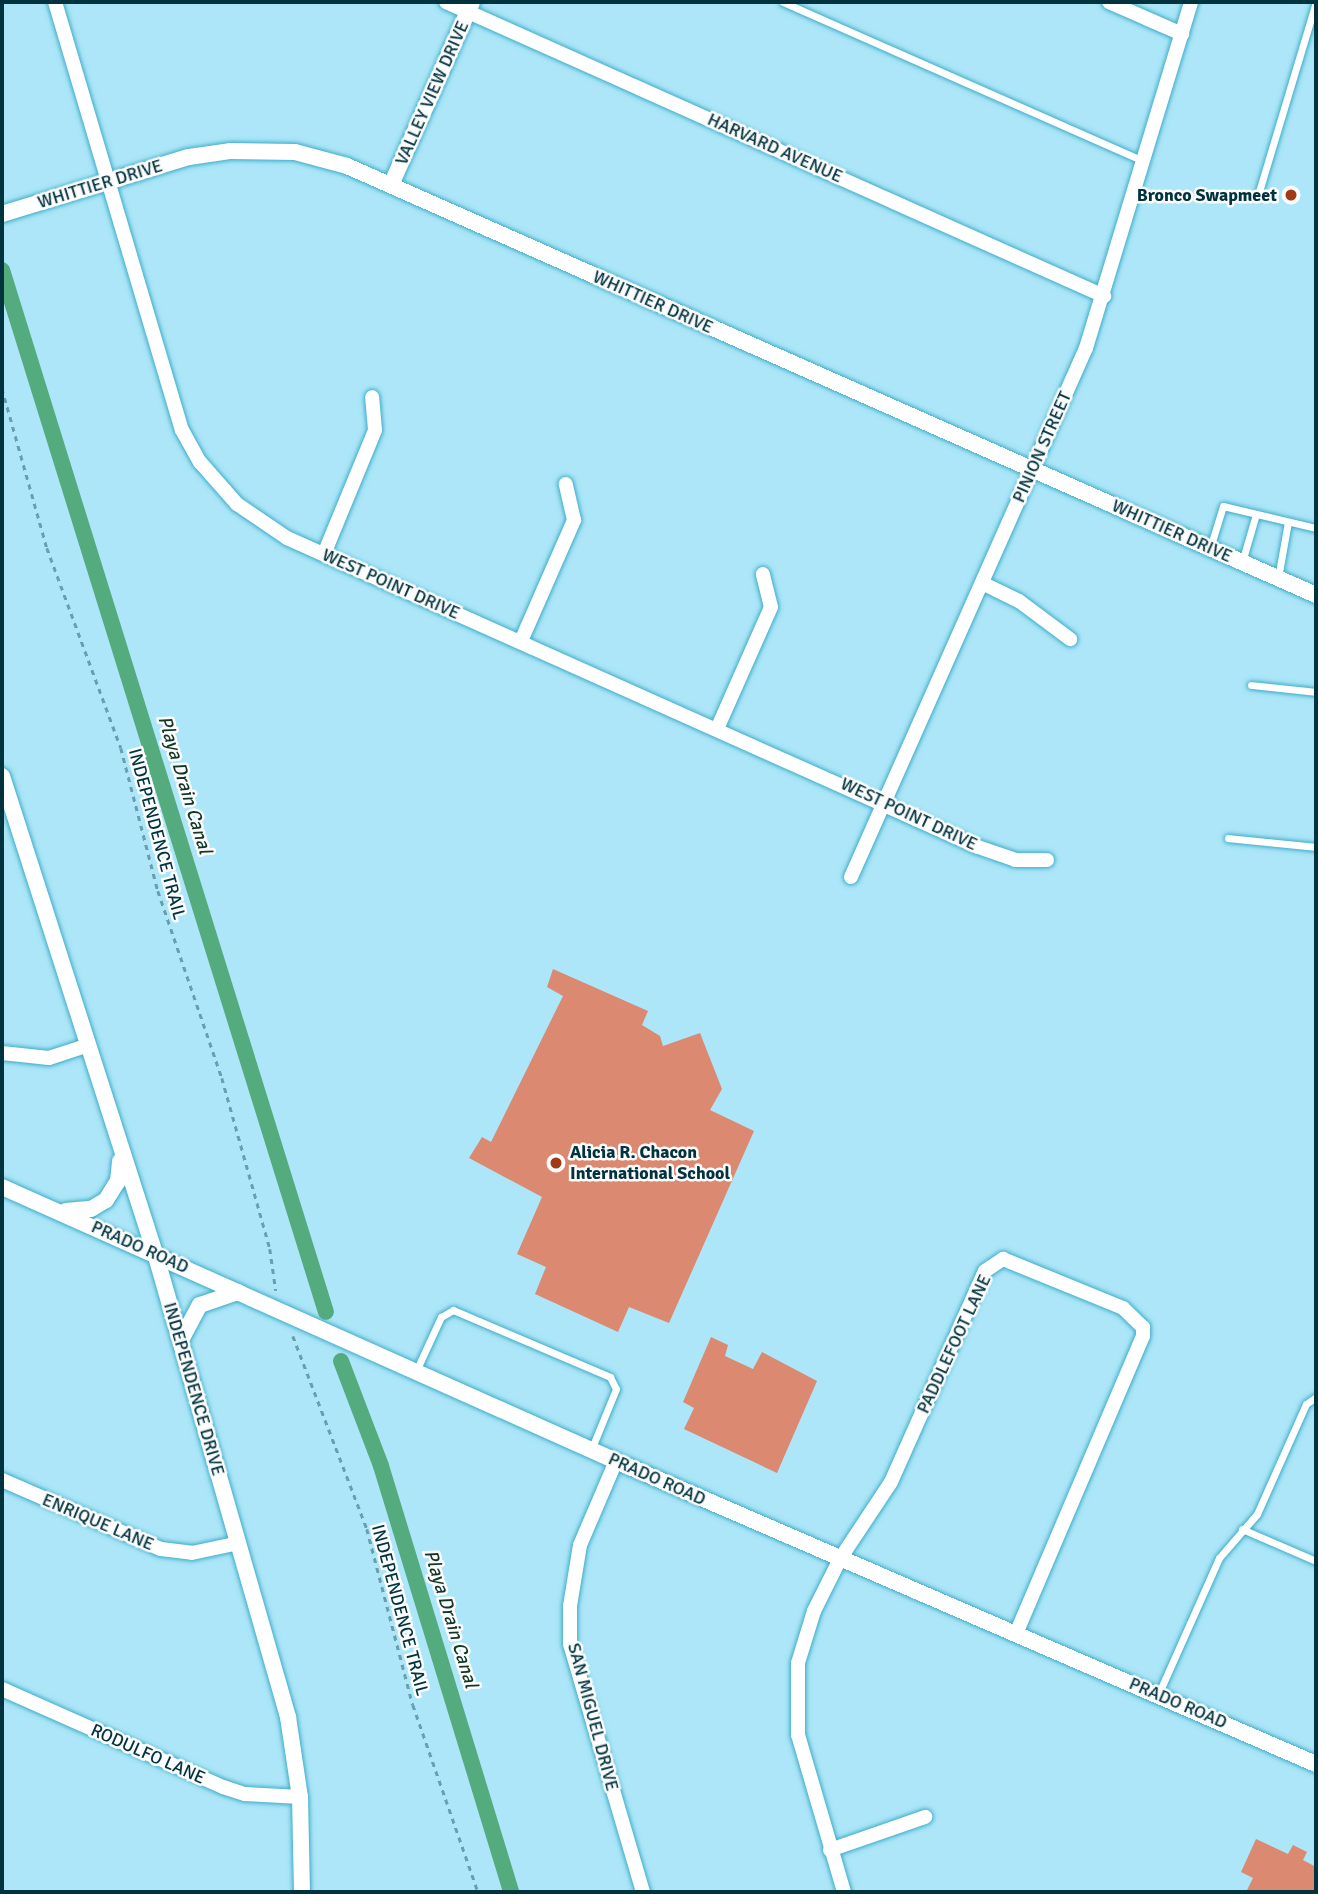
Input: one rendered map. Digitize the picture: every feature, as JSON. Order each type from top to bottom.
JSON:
[{"type":"street","name":"WEST POINT DRIVE","points":[[55,2],[110,179],[182,430],[200,462],[256,519],[324,554],[886,802],[990,851],[1014,860],[1047,860]]},
{"type":"street","name":"HARVARD AVENUE","points":[[446,2],[470,7],[1104,296]]},
{"type":"street","points":[[1109,2],[1182,34]]},
{"type":"street","name":"PINION STREET","points":[[851,877],[984,584],[1104,296],[1191,2]]},
{"type":"street","name":"VALLEY VIEW DRIVE","points":[[391,185],[470,7]]},
{"type":"street","name":"WHITTIER DRIVE","points":[[2,214],[110,179],[230,151],[295,152],[347,166],[1316,595]]},
{"type":"street","points":[[324,554],[375,430],[372,397]]},
{"type":"street","points":[[521,641],[574,520],[566,484]]},
{"type":"street","points":[[717,729],[771,607],[763,575]]},
{"type":"street","name":"WHITTIER DRIVE","points":[[1282,580],[1316,581]]},
{"type":"street","points":[[984,584],[1019,601],[1070,639]]},
{"type":"street","name":"INDEPENDENCE DRIVE","points":[[2,776],[86,1046],[155,1253],[288,1717],[300,1797],[302,1892]]},
{"type":"street","points":[[2,1053],[49,1058],[86,1046]]},
{"type":"street","points":[[57,1211],[81,1211],[106,1200],[118,1181],[121,1155]]},
{"type":"street","name":"PRADO ROAD","points":[[2,1187],[155,1253],[415,1373],[1316,1764]]},
{"type":"street","name":"PADDLEFOOT LANE","points":[[844,1892],[805,1772],[795,1710],[798,1663],[806,1633],[840,1559],[891,1482],[985,1271],[1003,1259],[1020,1263],[1123,1308],[1140,1319],[1143,1336],[1016,1634]]},
{"type":"street","points":[[181,1340],[200,1305],[238,1292]]},
{"type":"street","name":"SAN MIGUEL DRIVE","points":[[616,1461],[580,1545],[570,1606],[570,1644],[643,1892]]},
{"type":"street","name":"ENRIQUE LANE","points":[[2,1480],[161,1549],[192,1553],[239,1543]]},
{"type":"street","name":"RODULFO LANE","points":[[2,1689],[223,1787],[245,1794],[300,1797]]},
{"type":"street","points":[[830,1850],[925,1817]]},
{"type":"lane","points":[[783,2],[1144,162]]},
{"type":"lane","points":[[1258,195],[1316,2]]},
{"type":"lane","points":[[1210,548],[1223,506],[1316,528]]},
{"type":"lane","points":[[1242,562],[1256,514]]},
{"type":"lane","points":[[1282,580],[1288,522]]},
{"type":"lane","points":[[1251,685],[1316,692]]},
{"type":"lane","points":[[1228,838],[1316,847]]},
{"type":"lane","points":[[415,1373],[440,1317],[453,1310],[610,1377],[616,1389],[591,1450]]},
{"type":"lane","points":[[1158,1695],[1219,1558],[1257,1514],[1306,1404],[1316,1397]]},
{"type":"lane","points":[[1242,1530],[1316,1562]]},
{"type":"path","name":"INDEPENDENCE TRAIL","points":[[2,388],[47,548],[108,709],[162,902],[222,1078],[270,1249],[276,1291]]},
{"type":"path","name":"INDEPENDENCE TRAIL","points":[[293,1336],[367,1529],[413,1705],[478,1892]]},
{"type":"building","points":[[553,969],[648,1011],[642,1025],[660,1036],[663,1046],[700,1033],[722,1089],[710,1110],[754,1131],[669,1323],[629,1307],[618,1332],[535,1294],[546,1267],[517,1254],[542,1197],[469,1158],[482,1137],[491,1142],[563,996],[547,987]]},
{"type":"building","points":[[711,1337],[728,1345],[725,1356],[753,1369],[762,1352],[817,1381],[777,1473],[684,1429],[694,1408],[683,1402]]},
{"type":"building","points":[[1256,1839],[1288,1854],[1293,1845],[1307,1852],[1303,1860],[1316,1867],[1316,1892],[1246,1892],[1253,1878],[1241,1872]]},
{"type":"waterway","name":"Playa Drain Canal","points":[[2,270],[326,1312]]},
{"type":"waterway","name":"Playa Drain Canal","points":[[341,1361],[381,1466],[511,1892]]},
{"type":"place","name":"Bronco Swapmeet","points":[[1291,195]]},
{"type":"place","name":"Alicia R. Chacon International School","points":[[556,1163]]}]
